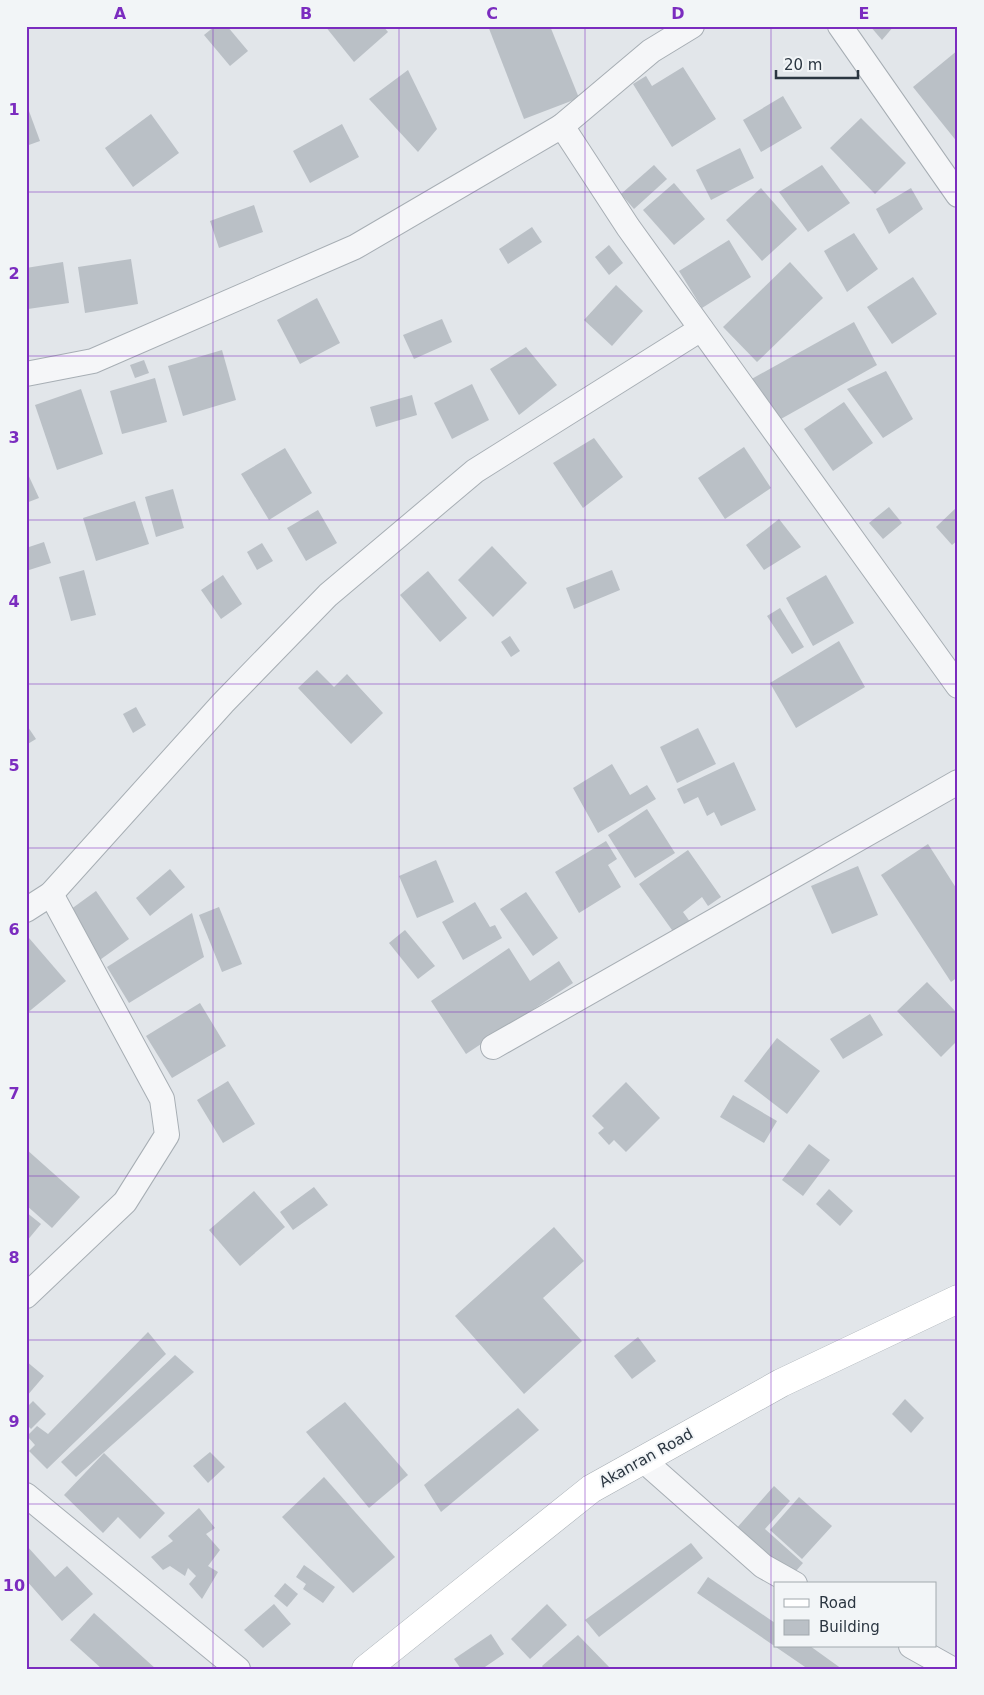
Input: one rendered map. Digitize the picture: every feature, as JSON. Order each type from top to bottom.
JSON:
[{"type":"main road","name":"Akanran Road","points":[[366,1669],[591,1488],[781,1383],[958,1298]]},
{"type":"street","points":[[26,374],[93,361],[354,247],[562,126],[651,51],[692,26]]},
{"type":"street","points":[[840,26],[958,195]]},
{"type":"street","points":[[562,126],[628,227],[958,686]]},
{"type":"street","points":[[26,910],[51,894],[223,704],[328,595],[475,471],[701,329]]},
{"type":"street","points":[[493,1047],[958,782]]},
{"type":"street","points":[[26,1296],[124,1202],[167,1135],[162,1099],[51,894]]},
{"type":"street","points":[[643,1460],[763,1566],[791,1582]]},
{"type":"street","points":[[26,1495],[238,1669]]},
{"type":"street","points":[[914,1648],[952,1669]]},
{"type":"building","points":[[215,26],[227,26],[248,51],[230,66],[204,35]]},
{"type":"building","points":[[325,26],[383,26],[388,32],[354,62]]},
{"type":"building","points":[[488,26],[550,26],[579,98],[524,119]]},
{"type":"building","points":[[870,26],[894,26],[882,40]]},
{"type":"building","points":[[958,50],[958,143],[913,87]]},
{"type":"building","points":[[683,67],[716,119],[672,147],[633,84],[646,76],[652,86]]},
{"type":"building","points":[[408,70],[437,129],[418,152],[369,99]]},
{"type":"building","points":[[783,96],[802,128],[761,152],[743,120]]},
{"type":"building","points":[[26,103],[40,141],[26,146]]},
{"type":"building","points":[[151,114],[179,153],[133,187],[105,148]]},
{"type":"building","points":[[861,118],[906,163],[875,194],[830,148]]},
{"type":"building","points":[[342,124],[359,157],[310,183],[293,151]]},
{"type":"building","points":[[740,148],[754,178],[711,200],[696,170]]},
{"type":"building","points":[[654,165],[667,179],[634,209],[621,194]]},
{"type":"building","points":[[822,165],[850,203],[808,232],[779,192]]},
{"type":"building","points":[[674,183],[705,219],[674,245],[643,210]]},
{"type":"building","points":[[761,188],[797,229],[762,261],[726,220]]},
{"type":"building","points":[[911,188],[923,209],[889,234],[876,209]]},
{"type":"building","points":[[254,205],[263,232],[219,248],[210,221]]},
{"type":"building","points":[[532,227],[542,242],[508,264],[499,249]]},
{"type":"building","points":[[854,233],[878,269],[847,292],[824,251]]},
{"type":"building","points":[[729,240],[751,277],[702,308],[679,271]]},
{"type":"building","points":[[609,245],[623,263],[609,275],[595,257]]},
{"type":"building","points":[[131,259],[138,304],[85,313],[78,267]]},
{"type":"building","points":[[63,262],[69,303],[28,309],[26,268]]},
{"type":"building","points":[[790,262],[823,298],[757,362],[723,327]]},
{"type":"building","points":[[913,277],[937,314],[892,344],[867,307]]},
{"type":"building","points":[[616,285],[643,311],[612,346],[584,320]]},
{"type":"building","points":[[317,298],[340,343],[300,364],[277,320]]},
{"type":"building","points":[[442,319],[452,342],[414,359],[403,335]]},
{"type":"building","points":[[854,322],[877,365],[772,424],[748,381]]},
{"type":"building","points":[[526,347],[557,385],[519,415],[490,369]]},
{"type":"building","points":[[222,350],[236,400],[183,416],[168,366]]},
{"type":"building","points":[[144,360],[149,373],[135,378],[130,365]]},
{"type":"building","points":[[886,371],[913,419],[883,438],[847,389]]},
{"type":"building","points":[[155,378],[167,422],[122,434],[110,391]]},
{"type":"building","points":[[472,384],[489,420],[452,439],[434,403]]},
{"type":"building","points":[[81,389],[103,454],[57,470],[35,405]]},
{"type":"building","points":[[412,395],[417,415],[376,427],[370,407]]},
{"type":"building","points":[[844,402],[873,443],[833,471],[804,429]]},
{"type":"building","points":[[594,438],[623,477],[583,508],[553,463]]},
{"type":"building","points":[[744,447],[771,488],[725,519],[698,478]]},
{"type":"building","points":[[285,448],[312,493],[269,520],[241,474]]},
{"type":"building","points":[[26,470],[39,498],[26,503]]},
{"type":"building","points":[[173,489],[184,528],[156,537],[145,497]]},
{"type":"building","points":[[135,501],[149,544],[96,561],[83,518]]},
{"type":"building","points":[[958,506],[958,540],[952,545],[936,527]]},
{"type":"building","points":[[889,507],[902,523],[883,539],[869,523]]},
{"type":"building","points":[[318,510],[337,543],[306,561],[287,528]]},
{"type":"building","points":[[779,519],[801,547],[764,570],[746,545]]},
{"type":"building","points":[[44,542],[51,563],[26,571],[26,548]]},
{"type":"building","points":[[262,543],[273,561],[257,570],[247,552]]},
{"type":"building","points":[[492,546],[527,583],[493,617],[458,580]]},
{"type":"building","points":[[84,570],[96,615],[71,621],[59,577]]},
{"type":"building","points":[[612,570],[620,590],[574,609],[566,588]]},
{"type":"building","points":[[428,571],[467,618],[440,642],[400,595]]},
{"type":"building","points":[[223,575],[242,604],[221,619],[201,590]]},
{"type":"building","points":[[826,575],[854,623],[813,646],[786,598]]},
{"type":"building","points":[[780,608],[804,647],[792,654],[767,616]]},
{"type":"building","points":[[510,636],[520,651],[511,657],[501,642]]},
{"type":"building","points":[[839,641],[865,687],[796,728],[770,683]]},
{"type":"building","points":[[317,670],[334,687],[347,674],[383,713],[351,744],[298,688]]},
{"type":"building","points":[[136,707],[146,725],[133,733],[123,714]]},
{"type":"building","points":[[26,724],[36,739],[26,745]]},
{"type":"building","points":[[698,728],[716,764],[677,783],[660,747]]},
{"type":"building","points":[[734,762],[756,810],[721,826],[714,812],[707,816],[698,797],[684,804],[677,789]]},
{"type":"building","points":[[612,764],[630,795],[647,785],[656,799],[598,833],[573,788]]},
{"type":"building","points":[[647,809],[675,853],[635,878],[608,835]]},
{"type":"building","points":[[606,841],[617,859],[608,865],[621,887],[579,913],[555,872]]},
{"type":"building","points":[[928,844],[958,891],[958,977],[951,982],[881,875]]},
{"type":"building","points":[[688,850],[721,897],[708,906],[702,897],[683,912],[693,926],[677,937],[639,884]]},
{"type":"building","points":[[436,860],[454,902],[417,918],[399,876]]},
{"type":"building","points":[[858,866],[878,915],[832,934],[811,886]]},
{"type":"building","points":[[170,869],[185,887],[150,916],[136,898]]},
{"type":"building","points":[[96,891],[129,939],[97,962],[63,915]]},
{"type":"building","points":[[526,892],[558,938],[533,956],[500,909]]},
{"type":"building","points":[[475,902],[490,927],[495,925],[502,938],[463,960],[442,922]]},
{"type":"building","points":[[219,907],[242,964],[222,972],[199,915]]},
{"type":"building","points":[[192,913],[204,957],[129,1003],[107,967]]},
{"type":"building","points":[[405,930],[435,966],[418,979],[389,943]]},
{"type":"building","points":[[29,938],[66,981],[26,1014],[26,940]]},
{"type":"building","points":[[509,948],[530,981],[559,961],[573,983],[466,1054],[431,1001]]},
{"type":"building","points":[[927,982],[958,1014],[958,1040],[941,1057],[897,1011]]},
{"type":"building","points":[[200,1003],[226,1046],[172,1078],[146,1036]]},
{"type":"building","points":[[870,1014],[883,1035],[843,1059],[830,1039]]},
{"type":"building","points":[[777,1038],[820,1071],[787,1114],[744,1081]]},
{"type":"building","points":[[228,1081],[255,1124],[223,1143],[197,1100]]},
{"type":"building","points":[[626,1082],[660,1118],[626,1152],[614,1140],[609,1145],[598,1133],[604,1128],[592,1116]]},
{"type":"building","points":[[733,1095],[777,1121],[764,1143],[720,1117]]},
{"type":"building","points":[[809,1144],[830,1160],[803,1196],[782,1180]]},
{"type":"building","points":[[26,1149],[80,1197],[52,1228],[26,1205]]},
{"type":"building","points":[[314,1187],[328,1205],[293,1230],[280,1212]]},
{"type":"building","points":[[829,1189],[853,1211],[840,1226],[816,1204]]},
{"type":"building","points":[[254,1191],[285,1227],[240,1266],[209,1230]]},
{"type":"building","points":[[26,1212],[41,1224],[26,1242]]},
{"type":"building","points":[[554,1227],[584,1261],[543,1298],[582,1341],[524,1394],[455,1316]]},
{"type":"building","points":[[148,1332],[166,1354],[47,1469],[29,1451],[35,1445],[27,1436],[37,1426],[48,1434]]},
{"type":"building","points":[[638,1337],[656,1361],[632,1379],[614,1356]]},
{"type":"building","points":[[175,1355],[194,1372],[76,1477],[61,1462]]},
{"type":"building","points":[[26,1361],[44,1376],[26,1397]]},
{"type":"building","points":[[905,1399],[924,1418],[911,1433],[892,1414]]},
{"type":"building","points":[[33,1401],[46,1414],[31,1429],[26,1424],[26,1408]]},
{"type":"building","points":[[345,1402],[408,1475],[369,1508],[306,1432]]},
{"type":"building","points":[[518,1408],[539,1430],[441,1512],[424,1485]]},
{"type":"building","points":[[210,1452],[225,1467],[208,1483],[193,1466]]},
{"type":"building","points":[[104,1453],[165,1513],[140,1539],[118,1517],[103,1533],[64,1495]]},
{"type":"building","points":[[324,1477],[395,1557],[353,1593],[282,1517]]},
{"type":"building","points":[[774,1486],[790,1501],[765,1529],[803,1563],[789,1579],[735,1530]]},
{"type":"building","points":[[799,1497],[832,1526],[802,1559],[770,1530]]},
{"type":"building","points":[[199,1508],[215,1528],[206,1534],[220,1550],[208,1566],[218,1572],[202,1599],[189,1584],[196,1576],[188,1568],[185,1576],[170,1566],[163,1570],[151,1557],[173,1541],[168,1536]]},
{"type":"building","points":[[691,1543],[703,1558],[599,1637],[585,1620]]},
{"type":"building","points":[[26,1545],[55,1577],[67,1566],[93,1594],[62,1621],[26,1580]]},
{"type":"building","points":[[304,1565],[335,1587],[323,1603],[303,1589],[306,1584],[296,1577]]},
{"type":"building","points":[[708,1577],[774,1622],[774,1646],[697,1593]]},
{"type":"building","points":[[285,1583],[298,1594],[287,1607],[274,1596]]},
{"type":"building","points":[[274,1604],[291,1624],[263,1648],[244,1630]]},
{"type":"building","points":[[547,1604],[567,1625],[530,1659],[511,1639]]},
{"type":"building","points":[[94,1613],[156,1669],[102,1669],[70,1640]]},
{"type":"building","points":[[491,1634],[504,1654],[482,1669],[461,1669],[454,1659]]},
{"type":"building","points":[[578,1635],[611,1669],[544,1669],[542,1666]]},
{"type":"building","points":[[777,1648],[813,1648],[842,1669],[808,1669]]}]
